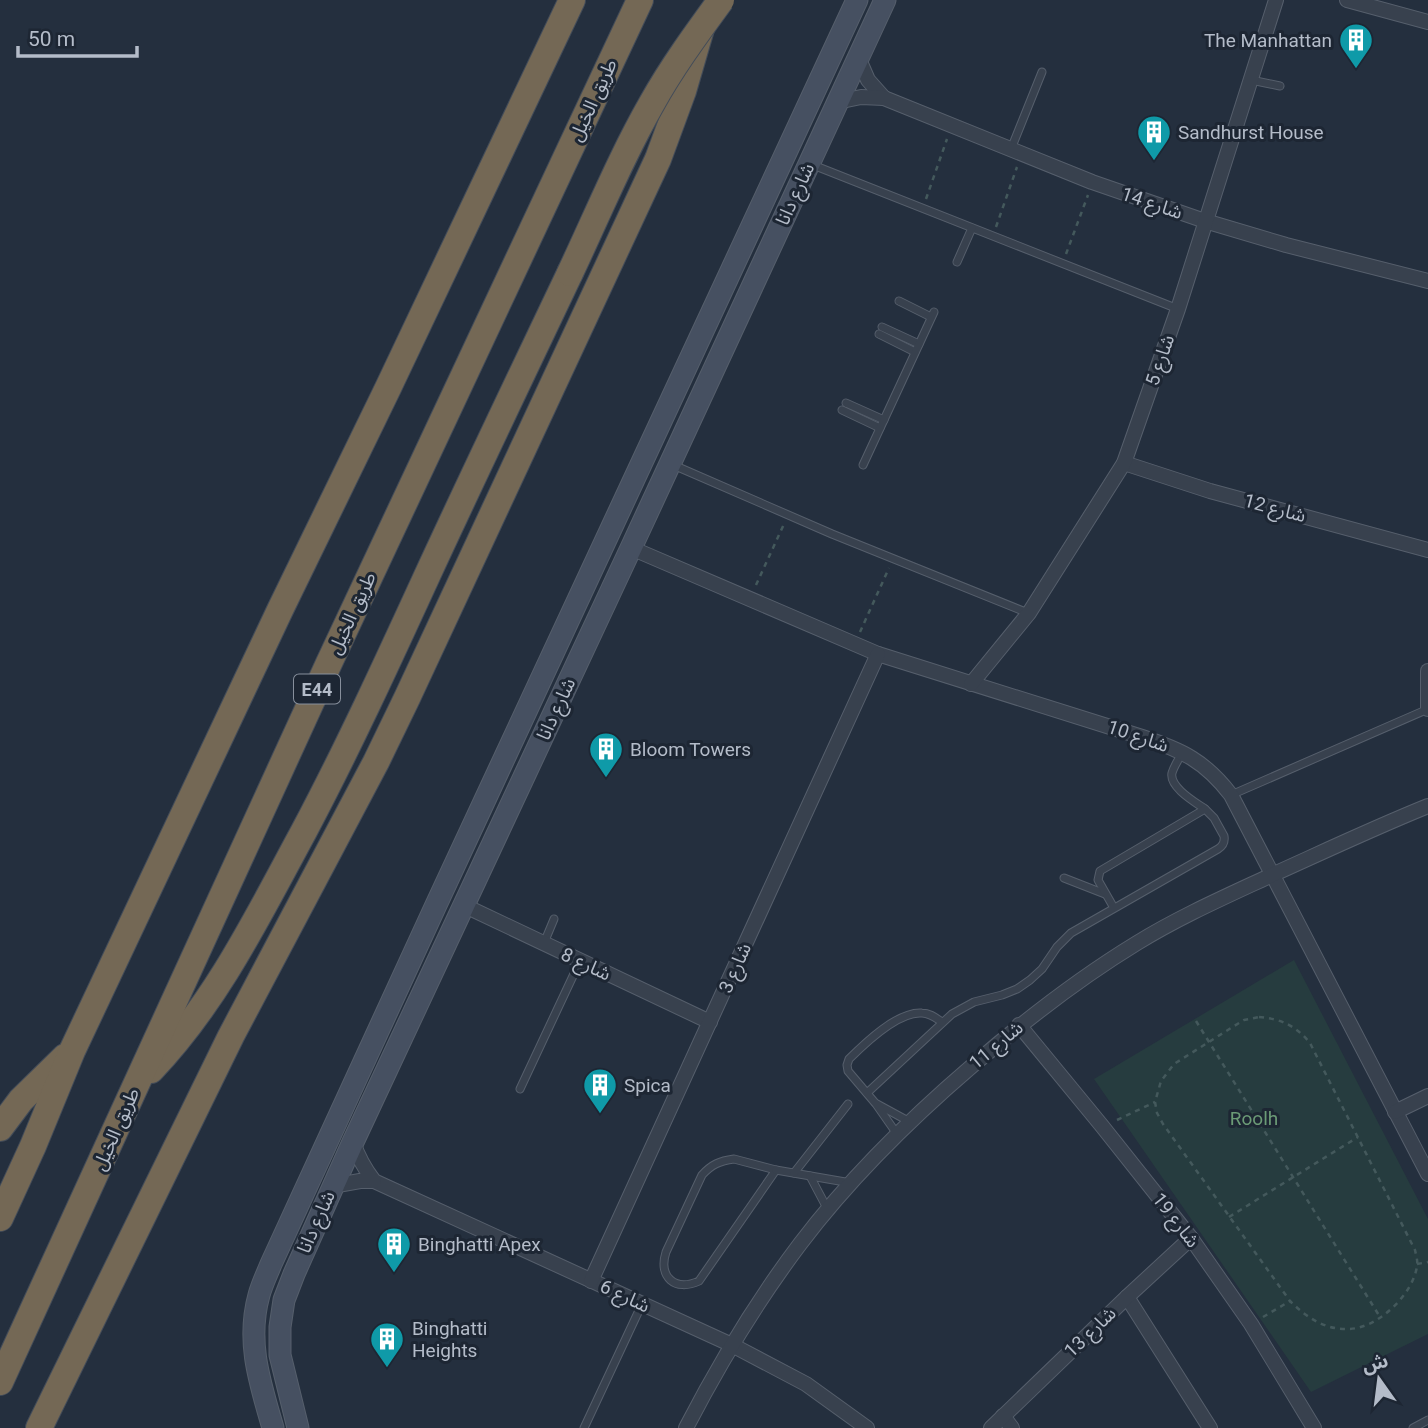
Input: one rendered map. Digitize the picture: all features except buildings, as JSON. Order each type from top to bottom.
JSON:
[{"type":"highway","points":[[0,1218],[72,1051],[572,0]]},
{"type":"highway","name":"طريق الخيل","points":[[0,1382],[324,675],[640,0]]},
{"type":"highway","points":[[40,1428],[237,1024],[376,762],[412,687],[658,159],[684,91],[707,0]]},
{"type":"highway","points":[[135,1087],[160,1061],[204,1006],[241,947],[288,861],[373,694],[633,139],[674,66],[722,0]]},
{"type":"highway","points":[[0,1128],[21,1100],[72,1051]]},
{"type":"street","name":"شارع دانا","points":[[272,1428],[254,1358],[253,1326],[259,1294],[271,1264],[857,0]]},
{"type":"street","name":"شارع دانا","points":[[298,1428],[280,1355],[284,1300],[293,1274],[885,0]]},
{"type":"street","name":"شارع 5","points":[[971,684],[1029,613],[1124,463],[1178,309],[1276,0]]},
{"type":"street","points":[[1347,0],[1428,22]]},
{"type":"street","points":[[858,57],[868,80],[884,99]]},
{"type":"street","name":"شارع 14","points":[[837,102],[861,97],[884,99],[1092,182],[1205,221],[1286,245],[1428,281]]},
{"type":"street","name":"شارع 12","points":[[1124,463],[1210,491],[1428,550]]},
{"type":"street","points":[[624,519],[635,524],[632,546],[623,559],[617,560],[606,554],[604,548],[609,533],[618,521],[624,519]]},
{"type":"street","name":"شارع 10","points":[[632,546],[878,654],[1142,737],[1182,752],[1201,763],[1218,778],[1231,795],[1428,1174]]},
{"type":"street","name":"شارع 3","points":[[592,1281],[878,654]]},
{"type":"street","points":[[1428,671],[1428,709]]},
{"type":"street","name":"شارع 11","points":[[686,1428],[732,1345],[776,1278],[828,1210],[909,1122],[1019,1025],[1077,982],[1182,917],[1357,835],[1428,806]]},
{"type":"street","points":[[449,885],[463,889],[462,907],[448,921],[442,920],[435,911],[440,897],[449,885]]},
{"type":"street","name":"شارع 8","points":[[462,907],[710,1022]]},
{"type":"street","name":"شارع 19","points":[[1019,1025],[1191,1238],[1251,1324],[1314,1428]]},
{"type":"street","points":[[1395,1112],[1428,1096]]},
{"type":"street","points":[[353,1142],[361,1163],[374,1181]]},
{"type":"street","points":[[332,1186],[374,1181]]},
{"type":"street","name":"شارع 6","points":[[374,1181],[732,1345],[806,1384],[867,1428]]},
{"type":"street","name":"شارع 13","points":[[991,1428],[1007,1422],[1127,1297],[1191,1238]]},
{"type":"street","points":[[1127,1297],[1210,1428]]},
{"type":"lane","points":[[1016,152],[1042,72]]},
{"type":"lane","points":[[1251,80],[1280,86]]},
{"type":"lane","points":[[809,164],[1178,309]]},
{"type":"lane","points":[[957,262],[972,228]]},
{"type":"lane","points":[[863,465],[933,314],[899,301]]},
{"type":"lane","points":[[880,330],[917,348]]},
{"type":"lane","points":[[880,428],[844,406],[884,420]]},
{"type":"lane","points":[[670,464],[832,534],[1029,613]]},
{"type":"lane","points":[[832,534],[836,524]]},
{"type":"lane","points":[[1231,795],[1428,709]]},
{"type":"lane","points":[[867,1093],[942,1022],[962,1007],[1017,989],[1042,969],[1057,947],[1071,933],[1221,847],[1224,836],[1214,818],[1177,788],[1172,780],[1182,752]]},
{"type":"lane","points":[[1114,908],[1098,880],[1100,871],[1205,809]]},
{"type":"lane","points":[[1064,878],[1105,894]]},
{"type":"lane","points":[[544,943],[554,919]]},
{"type":"lane","points":[[520,1089],[580,961]]},
{"type":"lane","points":[[897,1134],[848,1071],[849,1059],[885,1027],[914,1013],[927,1013],[942,1022]]},
{"type":"lane","points":[[794,1173],[848,1104]]},
{"type":"lane","points":[[876,1104],[909,1122]]},
{"type":"lane","points":[[776,1170],[699,1281],[679,1285],[670,1280],[663,1262],[702,1175],[722,1160],[734,1159],[776,1170],[851,1183]]},
{"type":"lane","points":[[810,1176],[828,1210]]},
{"type":"lane","points":[[584,1428],[642,1304]]},
{"type":"lane","points":[[1413,1428],[1428,1420]]},
{"type":"path","points":[[923,209],[952,126]]},
{"type":"path","points":[[992,236],[1016,152]]},
{"type":"path","points":[[1063,264],[1092,182]]},
{"type":"path","points":[[750,599],[788,515]]},
{"type":"path","points":[[854,644],[893,559]]},
{"type":"path","points":[[1259,1017],[1288,1023],[1310,1043],[1412,1243],[1417,1265],[1413,1281],[1405,1295],[1394,1307],[1366,1326],[1333,1328],[1302,1313],[1290,1301],[1163,1124],[1155,1102],[1161,1081],[1174,1064],[1209,1041],[1244,1020],[1259,1017]]},
{"type":"path","points":[[1196,1021],[1380,1317]]},
{"type":"path","points":[[1102,1126],[1155,1102]]},
{"type":"path","points":[[1230,1217],[1358,1137]]},
{"type":"path","points":[[1417,1265],[1428,1262]]},
{"type":"path","points":[[1251,1324],[1290,1301]]},
{"type":"green space","name":"Roolh","points":[[1294,960],[1428,1219],[1428,1334],[1311,1392],[1094,1079]]},
{"type":"place","name":"The Manhattan","points":[[1356,70]]},
{"type":"place","name":"Sandhurst House","points":[[1154,162]]},
{"type":"place","name":"Bloom Towers","points":[[606,779]]},
{"type":"place","name":"Spica","points":[[600,1115]]},
{"type":"place","name":"Binghatti Apex","points":[[394,1274]]},
{"type":"place","name":"Binghatti Heights","points":[[387,1369]]}]
